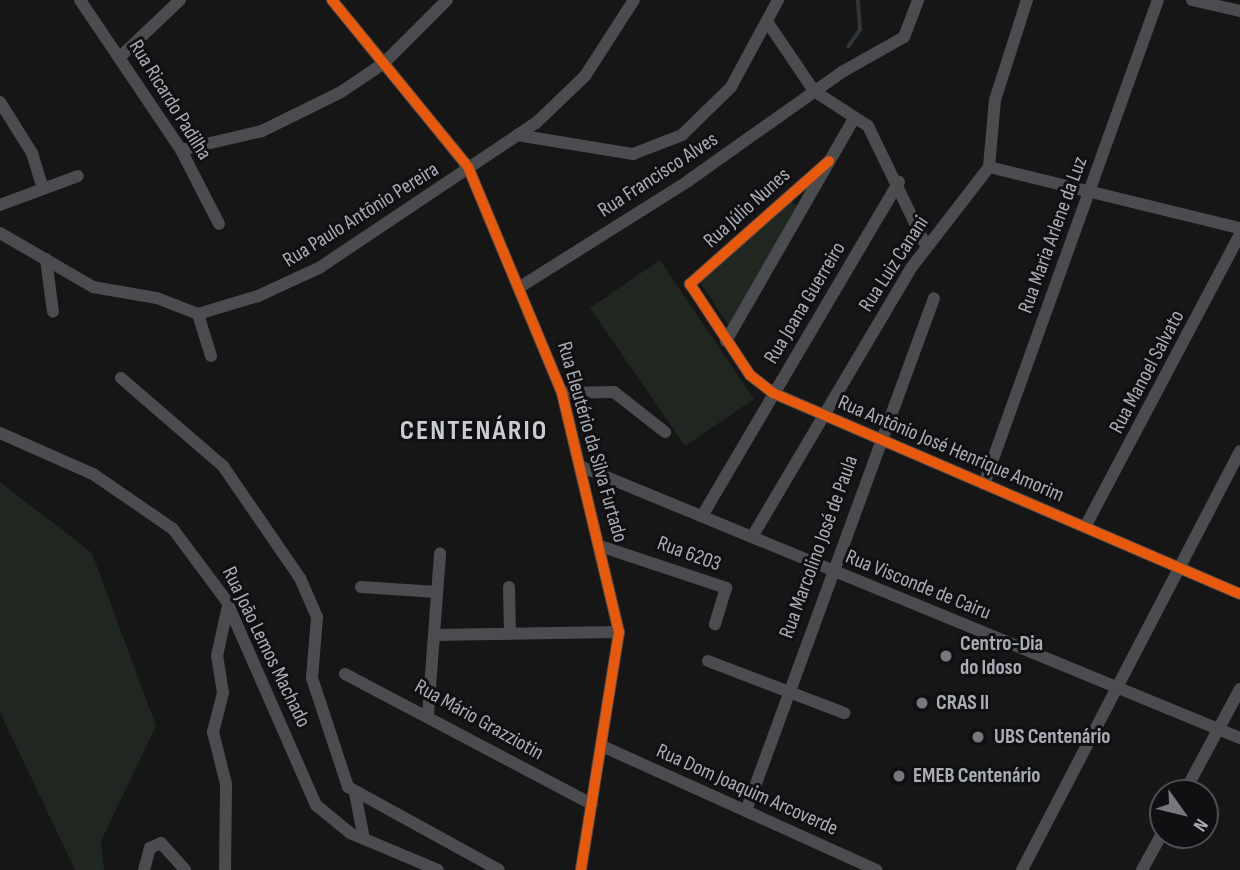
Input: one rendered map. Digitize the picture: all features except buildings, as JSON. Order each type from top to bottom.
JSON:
[{"type":"street","name":"Rua Ricardo Padilha","points":[[80,0],[121,56],[181,150],[219,225]]},
{"type":"street","points":[[121,56],[180,0]]},
{"type":"street","name":"Rua Eleutério da Silva Furtado","points":[[332,0],[468,167],[520,286],[562,393],[603,547],[619,632],[581,870]]},
{"type":"street","points":[[181,150],[236,140],[286,121],[384,63],[447,0]]},
{"type":"street","name":"Rua Paulo Antônio Pereira","points":[[198,314],[309,274],[517,135],[585,76],[634,0]]},
{"type":"street","points":[[517,135],[613,153],[663,145],[720,102],[768,23],[778,0]]},
{"type":"street","name":"Rua Francisco Alves","points":[[520,286],[688,181],[814,91],[904,37],[918,0]]},
{"type":"street","points":[[1027,0],[995,100],[989,167],[1240,228]]},
{"type":"street","name":"Rua Maria Arlene da Luz","points":[[985,484],[1158,0]]},
{"type":"street","points":[[1192,0],[1240,11]]},
{"type":"street","points":[[768,23],[814,91],[868,126],[899,182],[926,246]]},
{"type":"street","points":[[0,102],[28,146],[41,187]]},
{"type":"street","points":[[726,341],[854,118]]},
{"type":"street","name":"Rua Júlio Nunes","points":[[691,284],[830,161]]},
{"type":"street","name":"Rua Luiz Canani","points":[[752,537],[926,246],[989,167]]},
{"type":"street","points":[[0,205],[41,187],[78,176]]},
{"type":"street","name":"Rua Joana Guerreiro","points":[[702,516],[899,182]]},
{"type":"street","points":[[0,233],[99,289],[157,298],[198,314],[211,356]]},
{"type":"street","name":"Rua Manoel Salvato","points":[[1085,527],[1240,234]]},
{"type":"street","points":[[46,259],[52,312]]},
{"type":"street","name":"Rua Antônio José Henrique Amorim","points":[[691,284],[750,375],[773,393],[1240,594]]},
{"type":"street","name":"Rua Marcolino José de Paula","points":[[746,811],[830,569],[934,298]]},
{"type":"street","points":[[121,378],[223,466],[300,578],[317,617],[312,678],[335,764],[355,793],[364,839]]},
{"type":"street","points":[[562,393],[614,392],[665,432]]},
{"type":"street","name":"Rua João Lemos Machado","points":[[0,433],[93,474],[156,513],[226,600],[280,712],[308,792],[327,817],[364,839],[438,870]]},
{"type":"street","points":[[1022,870],[1240,451]]},
{"type":"street","name":"Rua Visconde de Cairu","points":[[582,467],[1240,738]]},
{"type":"street","name":"Rua 6203","points":[[603,547],[726,588],[715,624]]},
{"type":"street","points":[[428,714],[440,553]]},
{"type":"street","points":[[361,587],[437,592]]},
{"type":"street","points":[[509,587],[510,634]]},
{"type":"street","points":[[225,870],[226,784],[213,732],[223,692],[217,656],[228,628],[226,600]]},
{"type":"street","points":[[434,635],[619,632]]},
{"type":"street","points":[[708,661],[844,713]]},
{"type":"street","name":"Rua Mário Grazziotin","points":[[345,674],[428,714],[593,804]]},
{"type":"street","points":[[1191,779],[1240,689]]},
{"type":"street","name":"Rua Dom Joaquim Arcoverde","points":[[602,746],[876,870]]},
{"type":"street","points":[[355,793],[499,870]]},
{"type":"street","points":[[144,870],[150,848],[161,843],[185,870]]},
{"type":"street","points":[[1142,870],[1154,849]]},
{"type":"shaded area","points":[[791,201],[797,206],[728,325],[700,282]]},
{"type":"shaded area","points":[[660,260],[754,399],[685,446],[590,308]]},
{"type":"shaded area","points":[[0,482],[92,553],[156,726],[101,841],[104,870],[75,870],[0,712]]},
{"type":"waterway","points":[[848,47],[860,30],[858,0]]},
{"type":"cycle path","points":[[332,0],[468,167],[562,393],[619,632],[581,870]]},
{"type":"cycle path","points":[[829,161],[690,284],[750,375],[773,393],[1240,594]]},
{"type":"place","name":"Centro-Dia do Idoso","points":[[946,656]]},
{"type":"place","name":"CRAS II","points":[[922,703]]},
{"type":"place","name":"UBS Centenário","points":[[978,737]]},
{"type":"place","name":"EMEB Centenário","points":[[899,776]]},
{"type":"district","name":"CENTENÁRIO","points":[[474,431]]}]
